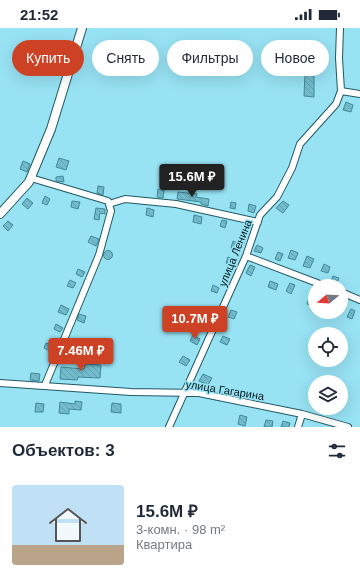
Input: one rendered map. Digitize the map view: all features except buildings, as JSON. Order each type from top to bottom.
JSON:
[{"type":"street","points":[[0,214],[31,178],[51,128],[82,28]]},
{"type":"street","points":[[340,28],[339,58],[341,91],[360,94]]},
{"type":"street","name":"улица Ленина","points":[[169,427],[246,256],[260,215],[278,197],[292,168],[300,144],[336,104],[341,91]]},
{"type":"street","points":[[31,178],[108,202],[111,211],[99,255],[44,385]]},
{"type":"street","points":[[109,204],[125,199],[176,204],[258,222]]},
{"type":"street","points":[[246,256],[308,279]]},
{"type":"street","points":[[348,295],[360,300]]},
{"type":"street","name":"улица Гагарина","points":[[0,383],[131,392],[199,393],[302,414],[348,427]]},
{"type":"street","points":[[298,427],[302,414]]}]
